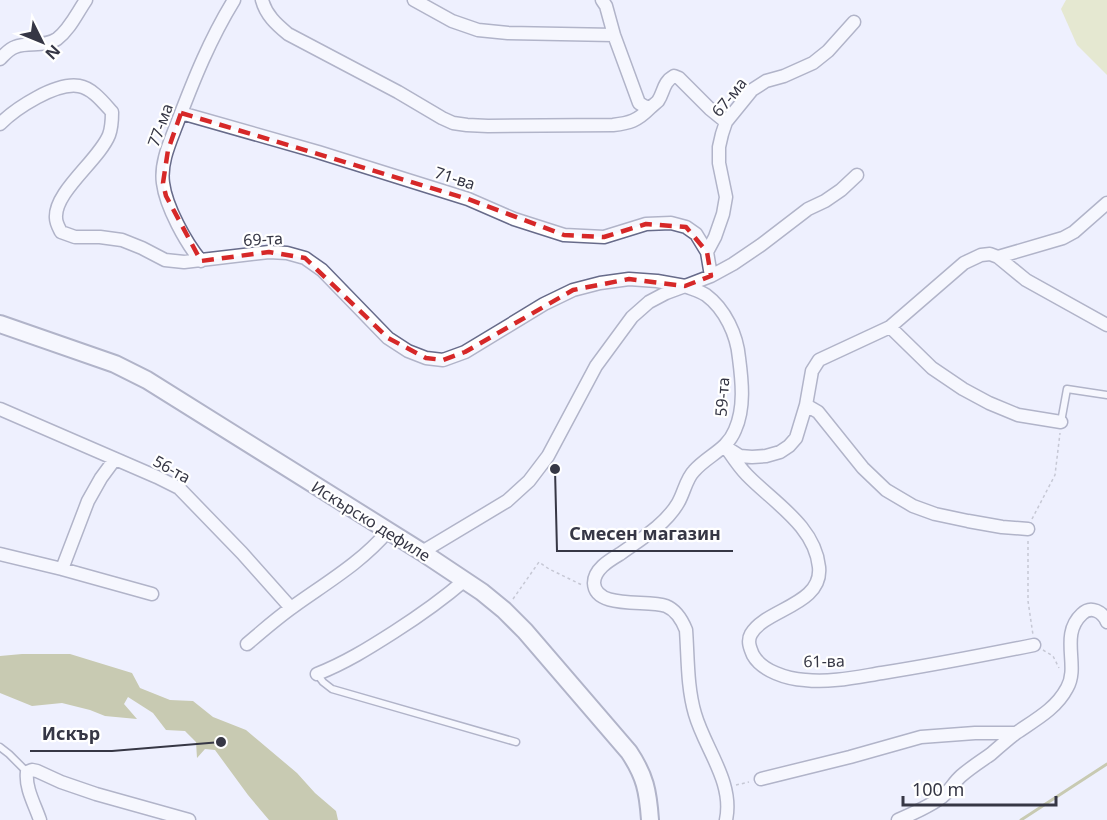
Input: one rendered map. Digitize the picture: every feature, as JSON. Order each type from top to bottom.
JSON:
[{"type":"main road","name":"Искърско дефиле","points":[[0,324],[115,364],[147,380],[465,580],[504,610],[538,645],[629,752],[639,767],[646,785],[650,820]]},
{"type":"street","points":[[0,60],[15,47],[45,44],[57,39],[86,0]]},
{"type":"street","name":"77-ма","points":[[201,261],[183,234],[166,196],[163,168],[181,113],[210,41],[234,0]]},
{"type":"street","points":[[262,0],[264,9],[274,23],[288,34],[453,123],[488,126],[628,123],[637,120],[657,102],[668,79],[674,76],[679,78],[726,122]]},
{"type":"street","points":[[414,0],[452,21],[478,30],[508,33],[614,35]]},
{"type":"street","points":[[602,0],[639,103],[650,108]]},
{"type":"street","name":"67-ма","points":[[707,252],[715,237],[726,197],[719,163],[719,147],[726,122],[752,90],[766,81],[813,63],[828,51],[854,22]]},
{"type":"street","name":"69-та","points":[[0,124],[8,116],[32,101],[62,87],[80,86],[92,92],[112,112],[112,124],[109,137],[57,206],[56,220],[61,232],[75,237],[122,240],[165,260],[201,261],[269,252],[287,253],[305,258],[322,270],[388,338],[408,351],[426,358],[443,360],[465,352],[544,304],[573,290],[629,279],[685,286]]},
{"type":"street","name":"71-ва","points":[[181,113],[318,152],[458,196],[514,219],[564,235],[604,237],[646,224],[670,223],[686,226],[696,234],[707,252]]},
{"type":"street","points":[[422,552],[507,501],[529,481],[548,456],[596,366],[632,317],[650,302],[666,293],[711,276],[742,258],[808,209],[841,190],[857,175]]},
{"type":"street","points":[[998,257],[1063,238],[1107,203]]},
{"type":"street","points":[[707,252],[711,276]]},
{"type":"street","points":[[725,446],[740,456],[752,457],[780,452],[789,446],[796,438],[806,405],[812,371],[819,360],[890,327],[964,263],[981,255],[990,254],[998,257],[1026,280],[1107,325]]},
{"type":"street","name":"59-та","points":[[597,591],[594,582],[596,574],[603,565],[657,527],[670,515],[679,502],[692,473],[701,463],[725,446],[734,433],[739,419],[741,399],[738,350],[731,327],[720,308],[705,295],[685,286]]},
{"type":"street","points":[[890,327],[932,368],[963,389],[1018,415],[1061,422]]},
{"type":"street","points":[[806,405],[818,412],[871,476],[886,490],[913,506],[935,514],[968,521],[1028,529]]},
{"type":"street","name":"56-та","points":[[0,409],[179,488],[291,608]]},
{"type":"street","name":"61-ва","points":[[725,446],[746,474],[794,519],[806,534],[819,566],[819,579],[810,593],[759,625],[750,635],[749,646],[755,659],[768,670],[805,680],[831,681],[1035,645]]},
{"type":"street","points":[[62,569],[88,501],[114,459]]},
{"type":"street","points":[[247,644],[291,608],[361,559],[388,531]]},
{"type":"street","points":[[0,554],[152,594]]},
{"type":"street","points":[[317,674],[363,651],[430,608],[465,580]]},
{"type":"street","points":[[597,591],[609,601],[651,602],[667,606],[682,620],[686,630],[694,712],[719,768],[728,808],[726,820]]},
{"type":"street","points":[[898,820],[941,798],[961,776],[1016,733],[1045,714],[1059,701],[1072,677],[1070,640],[1075,622],[1083,612],[1090,609],[1099,611],[1107,622]]},
{"type":"street","points":[[761,779],[921,737],[1016,733]]},
{"type":"street","points":[[40,820],[29,790],[27,772],[32,770],[96,794],[189,820]]},
{"type":"lane","points":[[1061,422],[1067,388],[1107,396]]},
{"type":"lane","points":[[317,674],[333,689],[516,742]]},
{"type":"lane","points":[[0,747],[27,772]]},
{"type":"path","points":[[504,610],[539,562],[576,583],[597,591]]},
{"type":"path","points":[[1035,645],[1053,656],[1060,668]]},
{"type":"path","points":[[724,788],[761,779]]},
{"type":"highlighted area","points":[[181,113],[468,199],[564,235],[604,237],[646,224],[686,227],[707,252],[711,276],[685,286],[629,279],[573,290],[465,352],[443,360],[426,358],[388,338],[305,258],[269,252],[201,261],[166,196],[163,183],[168,150]]},
{"type":"shaded area","points":[[1066,0],[1107,0],[1107,75],[1077,45],[1061,9]]},
{"type":"shaded area","points":[[70,654],[132,673],[140,688],[170,700],[193,701],[213,717],[246,730],[297,773],[336,811],[338,820],[269,820],[215,750],[205,749],[197,758],[196,742],[185,731],[166,730],[153,713],[128,697],[124,704],[137,719],[105,716],[62,703],[32,706],[0,693],[0,656]]},
{"type":"waterway","points":[[1021,820],[1107,764]]},
{"type":"place","name":"Смесен магазин","points":[[555,469]]},
{"type":"place","name":"Искър","points":[[221,742]]}]
